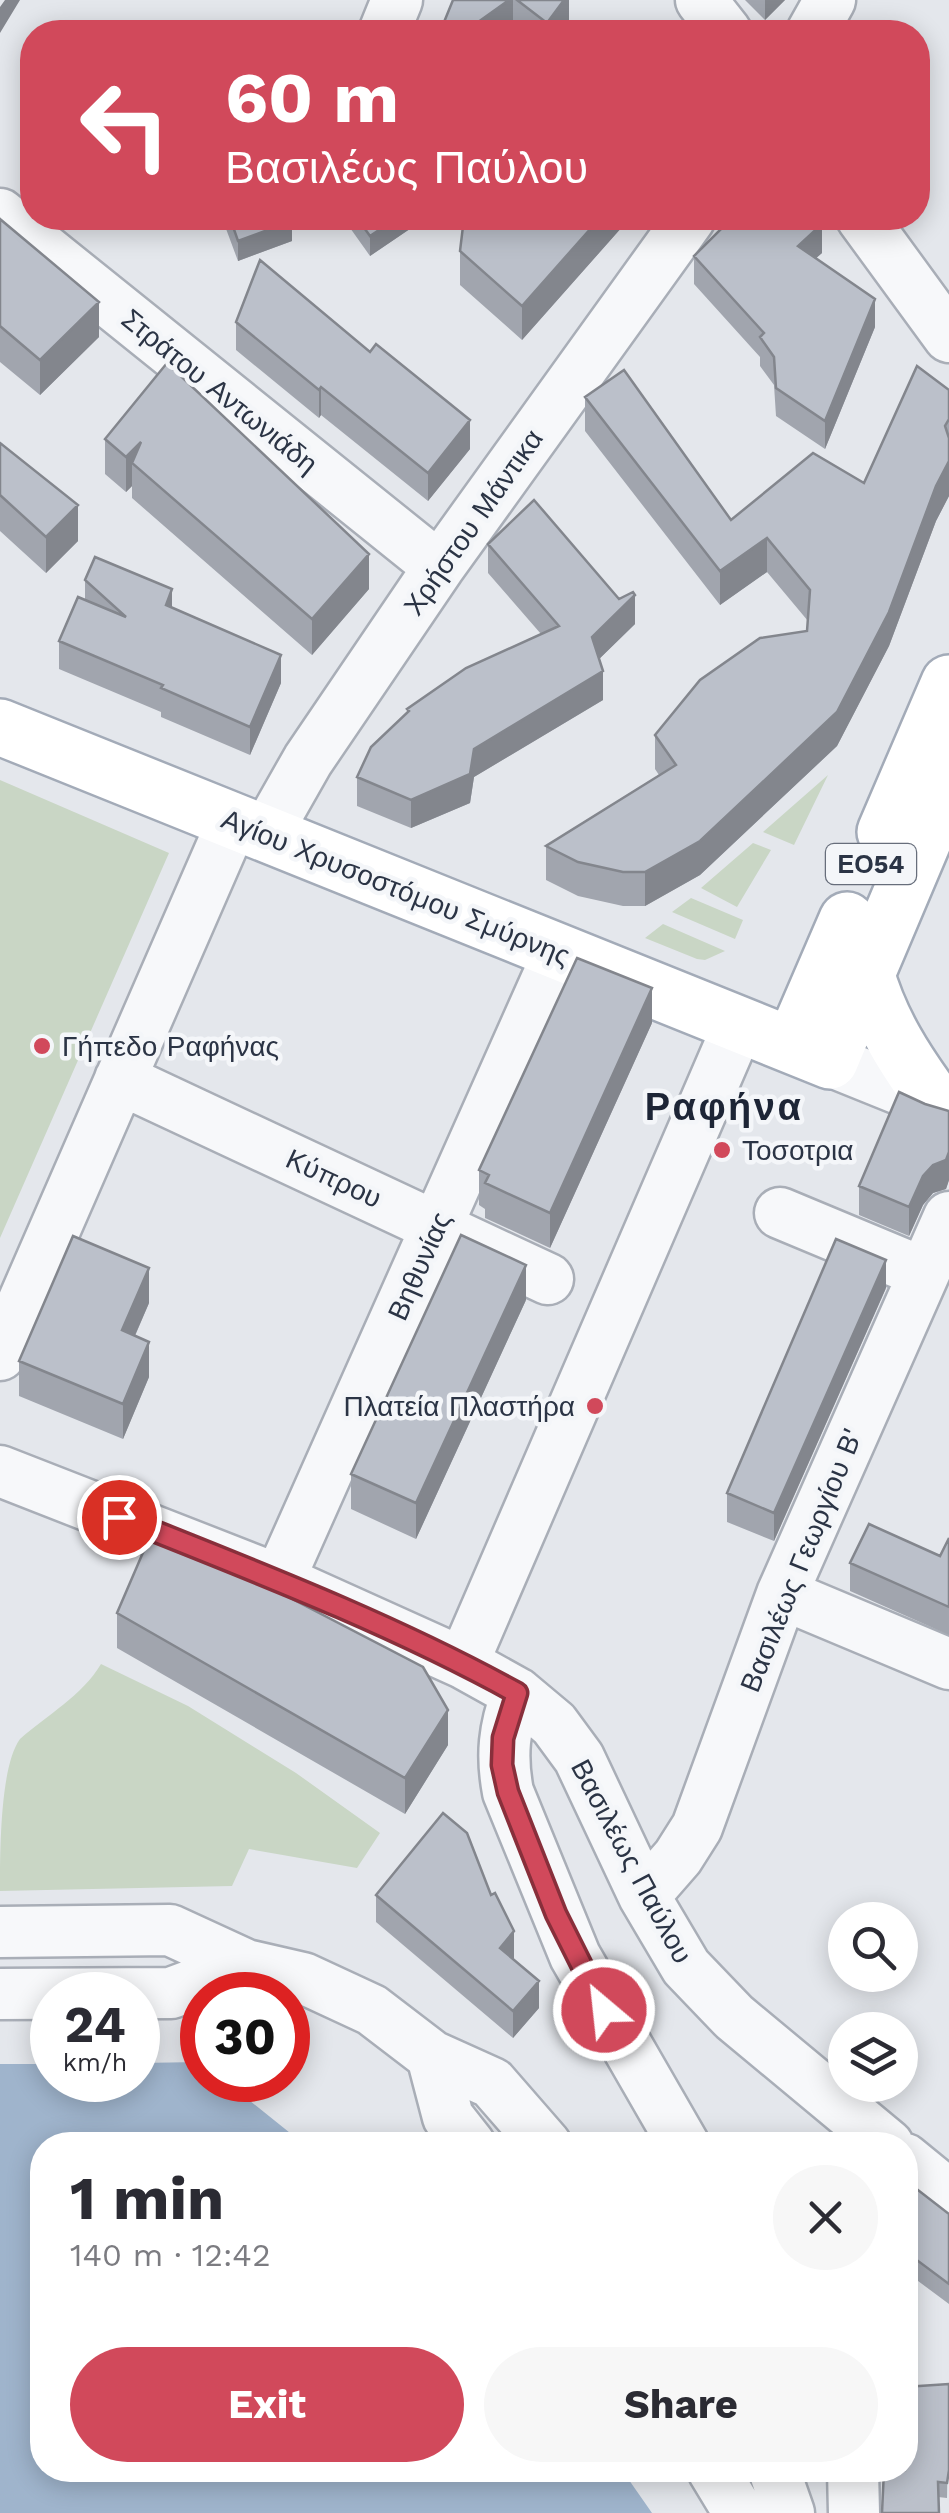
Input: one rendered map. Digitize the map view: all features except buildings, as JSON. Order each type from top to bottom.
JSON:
[{"type":"main road","name":"ΕΟ54","points":[[812,1053],[949,683]]},
{"type":"main road","name":"Αγίου Χρυσοστόμου Σμύρνης","points":[[0,728],[812,1053]]},
{"type":"main road","name":"ΕΟ54","points":[[812,1053],[866,972],[949,780]]},
{"type":"main road","points":[[866,972],[875,1005],[902,1057],[943,1107]]},
{"type":"street","points":[[701,0],[717,20]]},
{"type":"street","name":"Στράτου Αντωνιάδη","points":[[30,230],[440,567]]},
{"type":"street","name":"Χρήστου Μάντικα","points":[[0,1355],[120,1079],[250,828],[308,760],[440,567],[681,230]]},
{"type":"street","points":[[871,230],[949,337]]},
{"type":"street","name":"Βηθυνίας","points":[[280,1580],[559,952]]},
{"type":"street","points":[[464,1663],[738,1024]]},
{"type":"street","points":[[812,1053],[943,1107]]},
{"type":"street","name":"Κύπρου","points":[[120,1079],[548,1279]]},
{"type":"street","points":[[780,1214],[924,1274]]},
{"type":"street","name":"Βασιλέως Γεωργίου Β'","points":[[644,1896],[678,1857],[696,1827],[782,1594],[949,1217]]},
{"type":"street","name":"Βασιλέως Παύλου","points":[[0,1471],[280,1580],[464,1663],[517,1693],[554,1724],[579,1758],[644,1896],[686,1967],[734,2017],[872,2132]]},
{"type":"street","points":[[782,1594],[949,1664]]},
{"type":"street","points":[[517,1693],[503,1738],[502,1765],[508,1792],[575,1956],[677,2132]]},
{"type":"street","points":[[0,1932],[170,1930],[246,1965],[303,1978],[388,2020],[432,2056],[492,2083],[535,2132]]},
{"type":"street","points":[[0,1994],[171,1993],[246,1965]]},
{"type":"street","points":[[432,2056],[448,2117],[460,2132]]},
{"type":"street","points":[[853,2482],[854,2513]]},
{"type":"street","points":[[744,2484],[789,2513]]},
{"type":"green space","points":[[828,775],[794,845],[763,832]]},
{"type":"green space","name":"Γήπεδο Ραφήνας","points":[[0,780],[169,853],[0,1238]]},
{"type":"green space","points":[[753,843],[771,850],[737,907],[701,888]]},
{"type":"green space","points":[[691,898],[743,920],[735,939],[672,912]]},
{"type":"green space","points":[[663,924],[725,951],[705,960],[697,959],[645,938]]},
{"type":"green space","points":[[101,1664],[188,1706],[296,1773],[380,1833],[357,1868],[249,1849],[232,1886],[0,1891],[2,1810],[13,1752],[20,1739],[74,1695]]},
{"type":"water","points":[[180,2062],[180,2102],[251,2102],[289,2132],[30,2132],[30,2482],[630,2482],[652,2513],[0,2513],[0,2064],[30,2064],[30,2102],[160,2102],[160,2063]]},
{"type":"place","name":"Γήπεδο Ραφήνας","points":[[42,1046]]},
{"type":"place","name":"Τοσοτρια","points":[[722,1150]]},
{"type":"place","name":"Πλατεία Πλαστήρα","points":[[595,1406]]},
{"type":"district","name":"Ραφήνα","points":[[724,1107]]},
{"type":"route","points":[[119,1517],[280,1580],[464,1663],[517,1693],[503,1738],[502,1765],[508,1792],[556,1914],[604,2010]]}]
